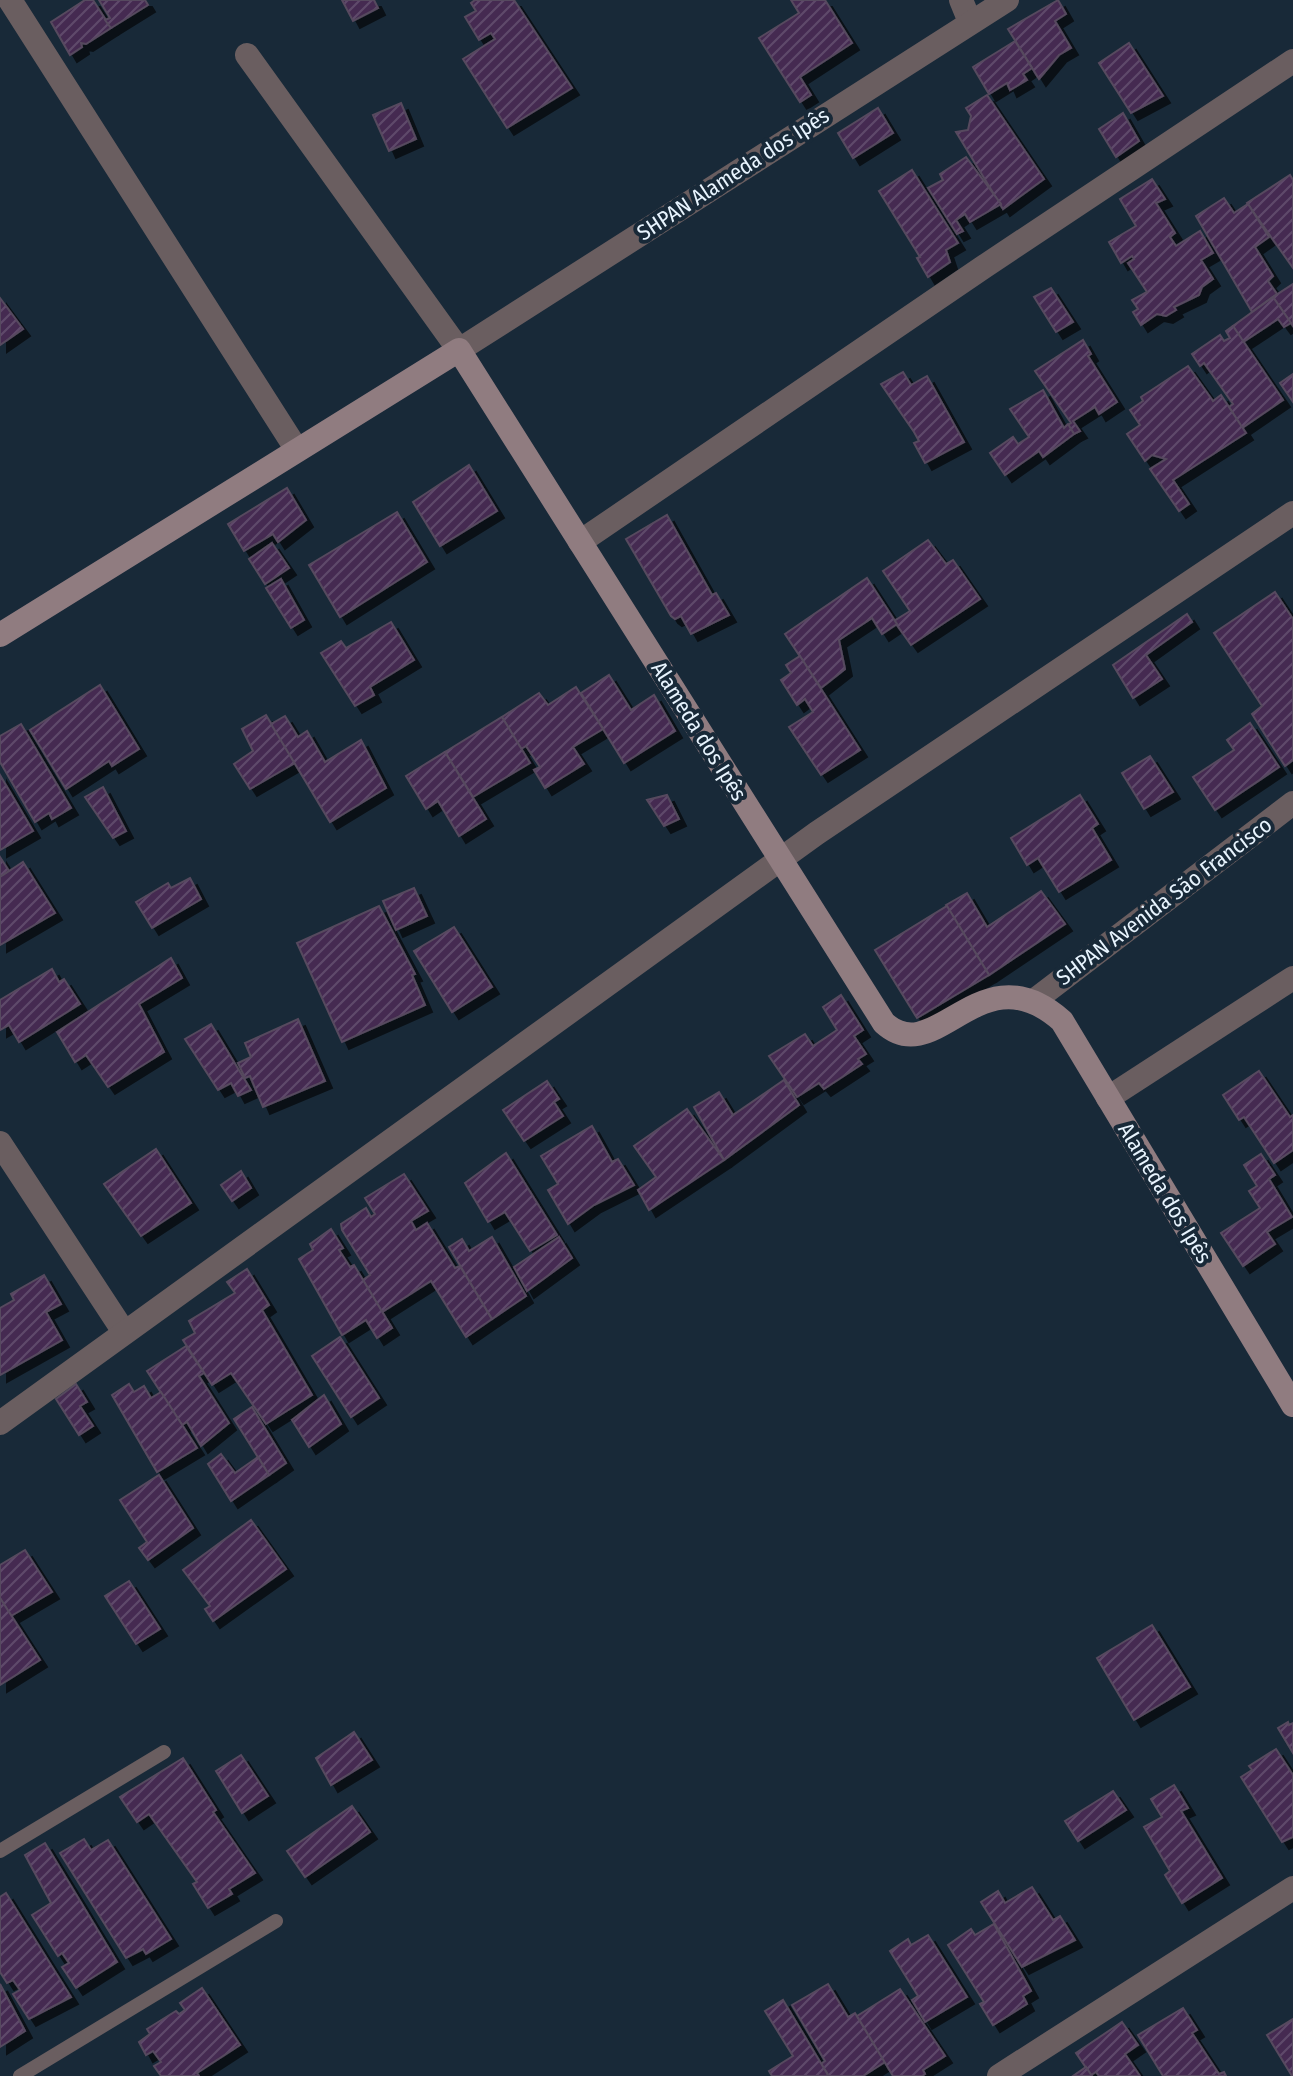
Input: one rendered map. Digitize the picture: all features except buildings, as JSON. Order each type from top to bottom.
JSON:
[{"type":"street","points":[[10,0],[297,450]]},
{"type":"street","name":"SHPAN Alameda dos Ipês","points":[[459,350],[966,11],[1007,0]]},
{"type":"street","points":[[0,635],[459,350],[247,55]]},
{"type":"street","points":[[580,542],[1293,61]]},
{"type":"street","name":"Alameda dos Ipês","points":[[459,350],[892,1030],[902,1035],[921,1034],[1001,996],[1035,1000],[1062,1021],[1293,1405]]},
{"type":"street","points":[[0,1423],[781,860],[1293,513]]},
{"type":"street","name":"SHPAN Avenida São Francisco","points":[[1035,1000],[1293,803]]},
{"type":"street","points":[[1108,1098],[1293,978]]},
{"type":"street","points":[[0,1143],[124,1332]]},
{"type":"street","points":[[999,2076],[1293,1888]]},
{"type":"lane","points":[[0,1851],[164,1752]]},
{"type":"lane","points":[[20,2076],[276,1921]]}]
